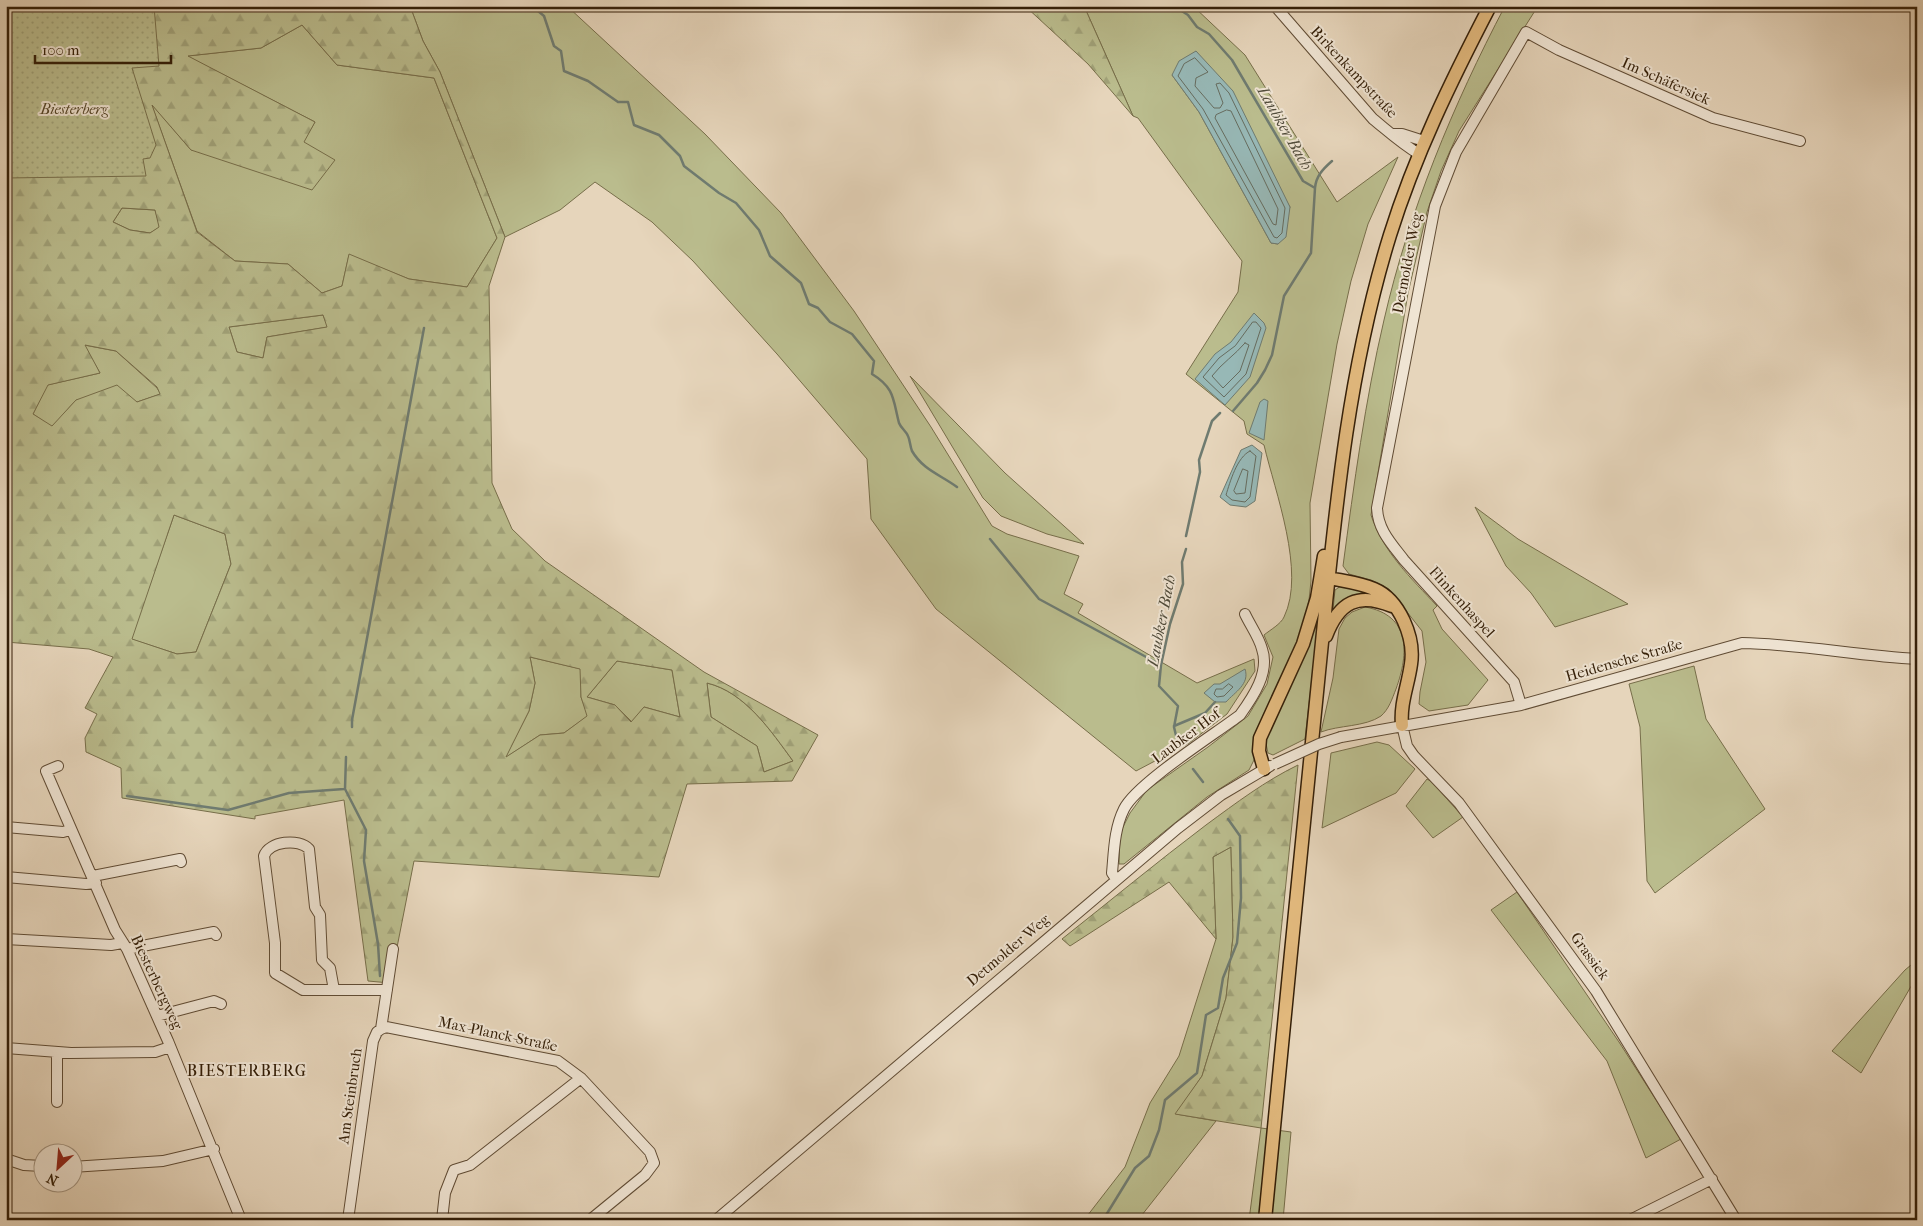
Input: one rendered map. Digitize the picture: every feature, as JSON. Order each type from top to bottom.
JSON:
[{"type":"main road","name":"Detmolder Weg","points":[[1334,531],[1352,396],[1368,318],[1389,237],[1424,141],[1450,82],[1490,6]]},
{"type":"main road","points":[[1264,1220],[1334,531]]},
{"type":"main road","points":[[1270,766],[1259,751],[1260,738],[1305,638],[1317,598],[1322,564],[1334,531]]},
{"type":"main road","points":[[1329,578],[1374,589],[1383,594],[1394,607],[1408,631],[1412,649],[1411,667],[1401,712],[1402,725]]},
{"type":"main road","points":[[1322,649],[1336,616],[1353,601],[1365,599],[1380,601],[1394,607]]},
{"type":"street","name":"Birkenkampstraße","points":[[1275,6],[1373,119],[1392,134],[1397,141],[1419,154]]},
{"type":"street","name":"Im Schäfersiek","points":[[1526,32],[1559,50],[1713,118],[1800,141]]},
{"type":"street","name":"Detmolder Weg","points":[[1378,520],[1377,508],[1435,206],[1456,152],[1526,32]]},
{"type":"street","name":"Birkenkampstraße","points":[[1392,134],[1402,134],[1424,141]]},
{"type":"street","name":"Flinkenhaspel","points":[[1378,520],[1387,539],[1404,560],[1514,682],[1521,705]]},
{"type":"street","name":"Laubker Hof","points":[[1116,880],[1112,873],[1113,856],[1116,830],[1124,808],[1145,786],[1240,715],[1251,700],[1259,683],[1264,659],[1262,649],[1244,614]]},
{"type":"street","name":"Heidensche Straße","points":[[1341,737],[1521,705],[1742,643],[1774,643],[1828,651],[1917,659]]},
{"type":"street","name":"Grassiek","points":[[1402,725],[1407,746],[1414,756],[1459,803],[1596,991],[1736,1220]]},
{"type":"street","name":"Detmolder Weg","points":[[716,1220],[1199,811],[1240,782],[1270,766],[1319,744],[1341,737]]},
{"type":"street","name":"Biesterbergweg","points":[[58,766],[46,772],[70,830],[157,1016],[214,1149],[241,1220]]},
{"type":"street","points":[[6,827],[63,832],[70,830]]},
{"type":"street","points":[[334,990],[330,968],[322,960],[320,915],[316,907],[309,849],[304,844],[296,841],[272,847],[266,851],[264,856],[274,943],[274,970],[278,975],[303,990],[334,990],[387,990]]},
{"type":"street","points":[[6,876],[86,884],[94,879],[180,859],[181,862]]},
{"type":"street","points":[[6,939],[125,946],[214,932],[216,936]]},
{"type":"street","name":"Am Steinbruch","points":[[348,1220],[373,1041],[377,1032],[381,1029],[393,949]]},
{"type":"street","points":[[157,1016],[214,1001],[221,1004]]},
{"type":"street","name":"Max-Planck-Straße","points":[[381,1029],[386,1027],[558,1061],[581,1078],[650,1152],[654,1163],[645,1176],[590,1220]]},
{"type":"street","points":[[6,1048],[57,1052],[155,1052],[170,1047]]},
{"type":"street","points":[[57,1052],[57,1102]]},
{"type":"street","points":[[442,1220],[446,1193],[454,1170],[470,1165],[581,1078]]},
{"type":"street","points":[[82,1166],[163,1162],[214,1149]]},
{"type":"street","points":[[6,1159],[32,1165]]},
{"type":"street","points":[[1630,1220],[1712,1179]]},
{"type":"green space","name":"Biesterberg","points":[[6,6],[154,6],[159,66],[132,68],[156,145],[150,158],[143,159],[146,176],[6,178]]},
{"type":"green space","points":[[54,6],[410,6],[423,41],[440,72],[505,237],[489,286],[492,483],[512,529],[545,561],[704,672],[818,735],[792,781],[687,784],[659,877],[414,861],[390,983],[368,981],[344,800],[255,816],[255,819],[122,798],[121,768],[86,752],[85,738],[97,714],[85,708],[113,657],[89,649],[6,642],[6,56]],"holes":[[[302,25],[337,65],[434,78],[497,238],[467,287],[409,279],[349,254],[342,286],[322,293],[288,264],[235,261],[197,232],[152,105],[191,150],[312,190],[335,160],[304,142],[315,122],[188,56],[261,48]],[[122,208],[155,210],[159,227],[150,233],[130,230],[113,222]],[[323,315],[327,327],[267,337],[263,358],[237,352],[229,327]],[[85,345],[116,351],[157,387],[160,394],[137,402],[117,385],[76,400],[52,426],[33,414],[48,385],[100,373]],[[174,515],[225,534],[231,564],[196,652],[177,654],[132,639]],[[530,657],[580,669],[581,697],[587,716],[564,733],[540,735],[506,757],[529,711],[535,683]],[[617,661],[672,670],[680,717],[644,707],[631,722],[615,705],[587,697]],[[707,683],[721,688],[745,704],[756,714],[793,761],[764,772],[757,746],[711,717]]]},
{"type":"green space","points":[[410,6],[567,6],[705,134],[781,213],[854,311],[931,427],[992,526],[1007,534],[1079,556],[1064,594],[1083,604],[1078,613],[1197,683],[1254,659],[1255,671],[1227,714],[1189,743],[1136,771],[936,609],[871,519],[867,459],[777,354],[693,261],[652,222],[595,182],[560,210],[505,237],[440,72],[423,41]]},
{"type":"green space","points":[[1025,6],[1084,6],[1133,116],[1088,64]]},
{"type":"green space","points":[[1084,6],[1193,6],[1245,55],[1337,202],[1398,157],[1368,224],[1351,281],[1337,344],[1310,503],[1311,581],[1309,600],[1300,641],[1255,758],[1249,770],[1207,797],[1124,864],[1119,864],[1120,833],[1130,813],[1147,790],[1248,716],[1267,684],[1273,657],[1264,635],[1283,620],[1290,599],[1292,578],[1290,555],[1281,508],[1264,445],[1247,434],[1244,421],[1186,374],[1238,292],[1242,261],[1138,118],[1133,116]],"holes":[[[1196,51],[1290,207],[1278,244],[1271,243],[1199,112],[1172,75]]]},
{"type":"green space","points":[[1505,6],[1538,6],[1459,131],[1441,171],[1427,212],[1408,293],[1371,515],[1390,553],[1437,606],[1433,610],[1442,629],[1488,680],[1468,705],[1429,711],[1419,704],[1426,662],[1422,631],[1389,589],[1371,580],[1349,574],[1343,566],[1356,473],[1377,350],[1394,279],[1434,159],[1450,120]]},
{"type":"green space","points":[[302,25],[337,65],[434,78],[497,238],[467,287],[409,279],[349,255],[342,286],[322,293],[288,264],[235,261],[197,231],[151,103],[191,150],[303,142],[315,122],[187,56],[261,48]]},
{"type":"green space","points":[[122,208],[155,210],[160,227],[150,233],[130,230],[113,222]]},
{"type":"green space","points":[[323,315],[328,327],[267,337],[263,358],[237,352],[229,327]]},
{"type":"green space","points":[[84,345],[116,351],[157,388],[161,394],[137,402],[76,400],[52,427],[33,414],[47,385],[100,373]]},
{"type":"green space","points":[[910,376],[1005,473],[1084,544],[1047,534],[1001,516],[983,498]]},
{"type":"green space","points":[[1475,507],[1518,539],[1628,604],[1555,627],[1531,593],[1506,566]]},
{"type":"green space","points":[[174,515],[225,534],[231,564],[196,652],[177,654],[131,639]]},
{"type":"green space","points":[[1341,586],[1373,593],[1333,610],[1335,590]]},
{"type":"green space","points":[[1365,607],[1380,611],[1391,618],[1403,638],[1403,662],[1396,689],[1384,713],[1375,720],[1321,732],[1333,678],[1339,629],[1345,618],[1352,612]]},
{"type":"green space","points":[[1314,625],[1318,625],[1305,739],[1273,755],[1268,753],[1265,739]]},
{"type":"green space","points":[[530,657],[581,669],[581,697],[588,716],[564,733],[540,735],[505,758],[529,711],[535,683]]},
{"type":"green space","points":[[617,661],[672,670],[680,717],[644,707],[632,722],[615,705],[587,697]]},
{"type":"green space","points":[[1694,666],[1706,719],[1765,809],[1655,893],[1647,881],[1640,727],[1629,684]]},
{"type":"green space","points":[[707,683],[721,688],[745,704],[756,714],[793,761],[764,772],[757,746],[711,717]]},
{"type":"green space","points":[[1377,742],[1389,745],[1415,769],[1396,793],[1322,828],[1331,753]]},
{"type":"green space","points":[[1298,765],[1261,1128],[1175,1114],[1202,1076],[1226,998],[1233,937],[1231,847],[1213,857],[1216,939],[1169,882],[1070,946],[1062,939],[1206,825],[1262,785]]},
{"type":"green space","points":[[1427,779],[1432,782],[1463,817],[1433,838],[1406,806]]},
{"type":"green space","points":[[1231,847],[1233,937],[1226,998],[1202,1076],[1176,1114],[1216,1121],[1138,1220],[1084,1220],[1125,1167],[1150,1103],[1179,1056],[1216,939],[1213,857]]},
{"type":"green space","points":[[1517,892],[1619,1042],[1681,1139],[1646,1158],[1607,1061],[1491,910]]},
{"type":"green space","points":[[1917,960],[1917,976],[1861,1073],[1832,1051],[1905,970]]},
{"type":"green space","points":[[1261,1128],[1291,1132],[1283,1220],[1249,1220]]},
{"type":"water","points":[[1196,51],[1233,91],[1290,207],[1286,237],[1278,244],[1271,243],[1199,112],[1172,75],[1179,61]]},
{"type":"water","points":[[1254,313],[1264,323],[1266,328],[1250,377],[1225,405],[1195,379],[1215,354],[1231,342]]},
{"type":"water","points":[[1264,399],[1268,401],[1264,440],[1249,433],[1260,402]]},
{"type":"water","points":[[1252,445],[1262,453],[1255,501],[1246,507],[1230,505],[1220,497],[1241,450]]},
{"type":"water","points":[[1245,669],[1244,683],[1226,702],[1215,702],[1204,693],[1214,684],[1220,684]]},
{"type":"waterway","points":[[532,6],[544,16],[554,46],[561,51],[564,71],[588,81],[618,102],[628,102],[634,125],[659,135],[680,156],[684,166],[719,193],[736,203],[759,230],[770,256],[801,283],[809,304],[818,308],[830,322],[852,334],[874,361],[872,374],[885,384],[892,395],[899,423],[907,434],[916,458],[927,468],[957,487]]},
{"type":"waterway","name":"Laubker Bach","points":[[1174,6],[1188,15],[1197,27],[1209,34],[1232,60],[1303,181],[1315,188],[1311,253],[1284,296],[1272,355],[1265,370],[1257,383],[1233,411]]},
{"type":"waterway","points":[[1315,188],[1320,173],[1332,161]]},
{"type":"waterway","points":[[352,727],[424,328]]},
{"type":"waterway","name":"Laubker Bach","points":[[1186,536],[1200,472],[1199,460],[1212,421],[1220,413]]},
{"type":"waterway","points":[[990,539],[1039,599],[1161,665]]},
{"type":"waterway","name":"Laubker Bach","points":[[1179,748],[1174,727],[1178,706],[1159,686],[1161,665],[1170,624],[1183,584],[1182,562],[1186,549]]},
{"type":"waterway","points":[[1174,726],[1205,713],[1215,702]]},
{"type":"waterway","points":[[346,757],[345,789],[366,830],[364,861],[378,944],[380,976]]},
{"type":"waterway","name":"Laubker Bach","points":[[1193,769],[1203,782]]},
{"type":"waterway","points":[[127,796],[228,810],[289,793],[344,789]]},
{"type":"waterway","name":"Laubker Bach","points":[[1103,1220],[1135,1168],[1149,1156],[1159,1130],[1165,1100],[1197,1073],[1206,1015],[1218,1008],[1223,978],[1237,943],[1241,898],[1240,836],[1228,819]]},
{"type":"district","name":"BIESTERBERG","points":[[247,1070]]}]
